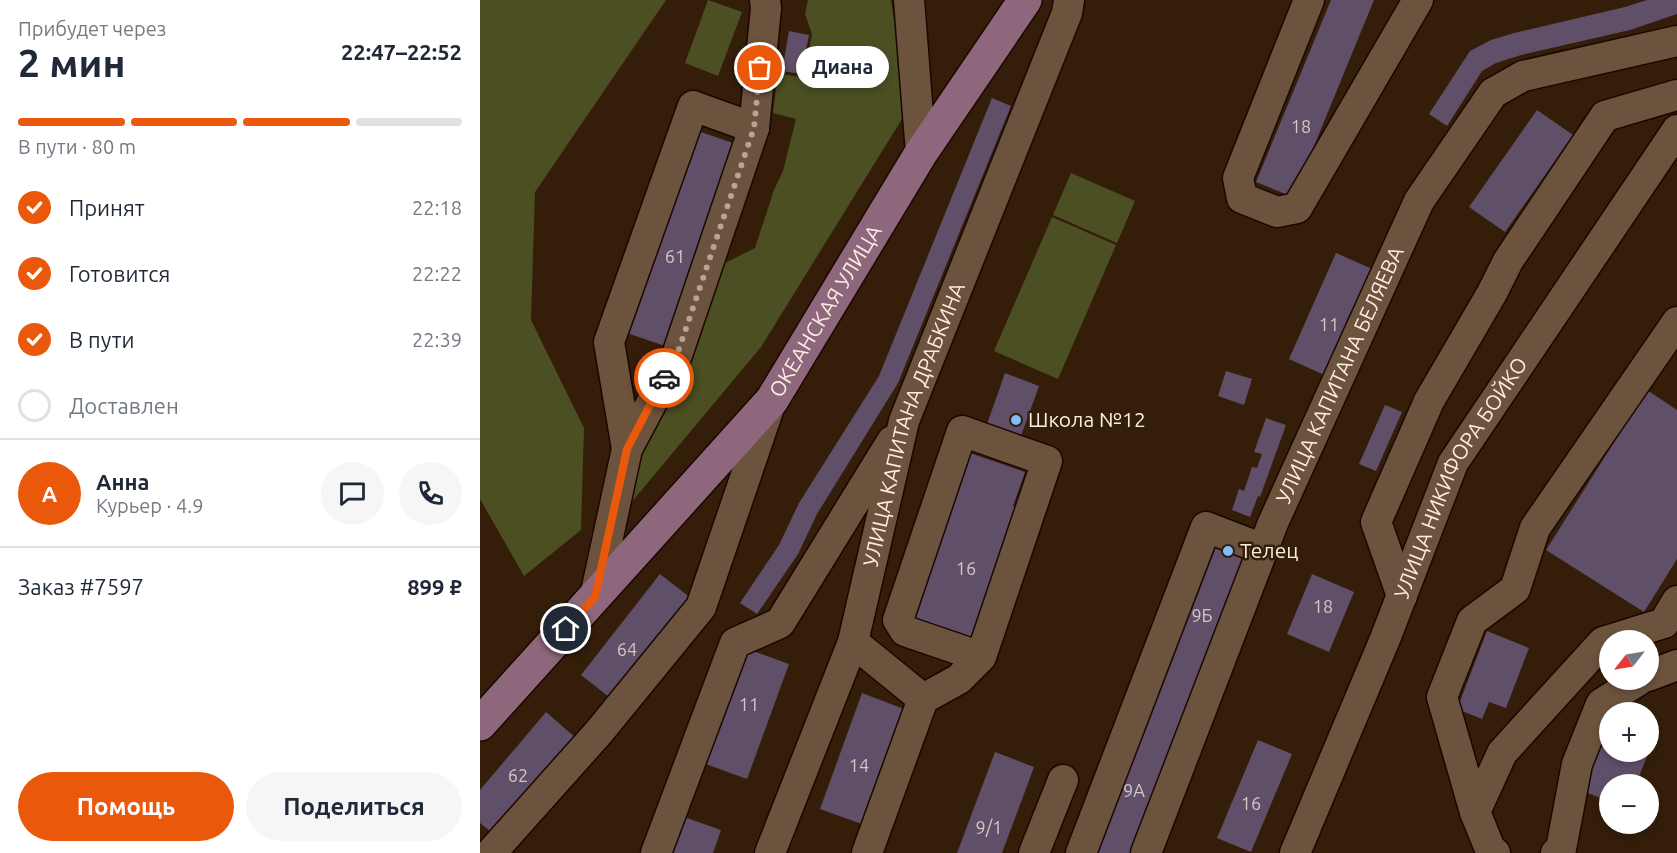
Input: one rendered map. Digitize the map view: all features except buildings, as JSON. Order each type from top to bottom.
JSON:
[{"type":"main road","name":"ОКЕАНСКАЯ УЛИЦА","points":[[480,724],[772,400],[921,153],[1025,0]]},
{"type":"street","name":"ОКЕАНСКАЯ УЛИЦА","points":[[595,597],[627,449],[677,355],[754,128],[765,0]]},
{"type":"street","points":[[909,0],[921,153]]},
{"type":"street","name":"УЛИЦА КАПИТАНА ДРАБКИНА","points":[[770,853],[853,642],[904,421],[1068,14],[1069,0]]},
{"type":"street","points":[[1309,0],[1238,178],[1242,198],[1277,212],[1297,208],[1418,0]]},
{"type":"street","points":[[1637,50],[1677,29]]},
{"type":"street","name":"УЛИЦА КАПИТАНА БЕЛЯЕВА","points":[[1146,853],[1263,549],[1419,201],[1493,93],[1523,76],[1677,41]]},
{"type":"street","points":[[1402,596],[1376,522],[1429,401],[1508,261],[1605,116],[1677,95]]},
{"type":"street","points":[[627,449],[609,342],[693,106],[754,128]]},
{"type":"street","name":"УЛИЦА НИКИФОРА БОЙКО","points":[[1295,853],[1402,596],[1453,463],[1677,130]]},
{"type":"street","points":[[1495,853],[1490,849],[1475,812],[1442,697],[1472,621],[1515,589],[1535,528],[1677,322]]},
{"type":"street","points":[[491,853],[599,732],[701,607],[772,400]]},
{"type":"street","points":[[656,853],[735,644],[780,623],[904,421]]},
{"type":"street","points":[[867,853],[923,699],[959,680],[981,657],[1047,461],[962,432],[898,620],[905,631],[981,657]]},
{"type":"street","points":[[1081,853],[1206,527],[1263,549]]},
{"type":"street","points":[[1475,812],[1502,753],[1604,642],[1664,623],[1677,602]]},
{"type":"street","points":[[853,642],[923,699]]},
{"type":"street","points":[[1659,672],[1677,665]]},
{"type":"street","points":[[1556,853],[1561,849],[1577,764],[1601,704],[1623,690]]},
{"type":"street","points":[[1034,853],[1063,780]]},
{"type":"green space","points":[[480,0],[666,0],[535,192],[531,320],[584,428],[581,530],[524,576],[480,499]]},
{"type":"green space","points":[[708,0],[742,12],[718,76],[685,63]]},
{"type":"green space","points":[[808,0],[891,0],[901,68],[902,119],[761,347],[630,504],[641,455],[691,362],[725,263],[755,248],[774,190],[783,171],[796,119],[773,113],[778,73],[804,78],[812,34],[805,14]]},
{"type":"green space","points":[[1071,173],[1135,201],[1117,243],[1053,215]]},
{"type":"green space","points":[[1052,217],[1116,245],[1058,379],[994,351]]},
{"type":"way so far","points":[[664,378],[677,355],[754,128],[760,68]]},
{"type":"place","name":"Диана","points":[[760,68]]},
{"type":"place","name":"Школа №12","points":[[1016,420]]},
{"type":"place","name":"Телец","points":[[1228,551]]},
{"type":"route","points":[[566,629],[595,597],[627,449],[664,378]]}]
